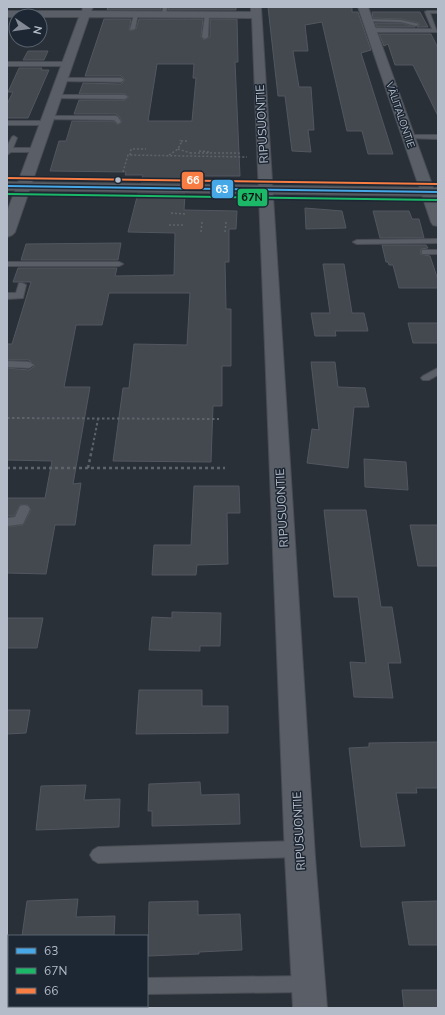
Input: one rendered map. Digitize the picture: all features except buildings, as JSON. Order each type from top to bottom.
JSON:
[{"type":"main road","points":[[7,186],[433,192]]},
{"type":"street","name":"VÄLITALONTIE","points":[[363,7],[408,137],[433,192],[438,222]]},
{"type":"street","points":[[7,232],[9,220],[24,186],[87,11]]},
{"type":"street","points":[[7,14],[87,11],[136,14],[165,11],[206,14],[257,11]]},
{"type":"street","name":"RIPUSUONTIE","points":[[257,11],[300,849],[310,1008]]},
{"type":"lane","points":[[369,25],[435,30],[427,12],[438,12]]},
{"type":"lane","points":[[132,30],[136,14]]},
{"type":"lane","points":[[204,36],[206,14]]},
{"type":"lane","points":[[369,25],[401,21],[416,24]]},
{"type":"lane","points":[[7,64],[67,66]]},
{"type":"lane","points":[[7,68],[67,66]]},
{"type":"lane","points":[[61,82],[121,80]]},
{"type":"lane","points":[[61,82],[95,84]]},
{"type":"lane","points":[[56,97],[125,97]]},
{"type":"lane","points":[[7,123],[115,114],[116,109]]},
{"type":"lane","points":[[48,119],[116,118],[118,122]]},
{"type":"lane","points":[[408,137],[438,137]]},
{"type":"lane","points":[[14,138],[8,152],[37,150]]},
{"type":"lane","points":[[357,242],[438,241]]},
{"type":"lane","points":[[425,252],[438,252]]},
{"type":"lane","points":[[7,264],[119,264]]},
{"type":"lane","points":[[7,296],[20,296],[22,286]]},
{"type":"lane","points":[[7,364],[29,365]]},
{"type":"lane","points":[[426,378],[438,370]]},
{"type":"lane","points":[[7,522],[19,521],[24,510]]},
{"type":"lane","points":[[98,855],[300,849]]},
{"type":"lane","points":[[148,986],[308,984]]},
{"type":"path","points":[[169,156],[178,149],[181,140],[188,141]]},
{"type":"path","points":[[122,178],[131,149],[146,149]]},
{"type":"path","points":[[178,149],[198,156]]},
{"type":"path","points":[[199,151],[219,153]]},
{"type":"path","points":[[190,153],[239,153],[239,157]]},
{"type":"path","points":[[130,155],[254,157]]},
{"type":"path","points":[[171,213],[186,214]]},
{"type":"path","points":[[201,232],[202,222]]},
{"type":"path","points":[[225,232],[226,222]]},
{"type":"path","points":[[169,225],[185,225]]},
{"type":"path","points":[[7,418],[219,419]]},
{"type":"path","points":[[88,468],[98,418]]},
{"type":"path","points":[[7,468],[225,468]]},
{"type":"transit line","name":"66","points":[[7,178],[438,184]]},
{"type":"transit line","name":"63","points":[[7,186],[438,192]]},
{"type":"transit line","name":"67N","points":[[7,194],[438,200]]}]
